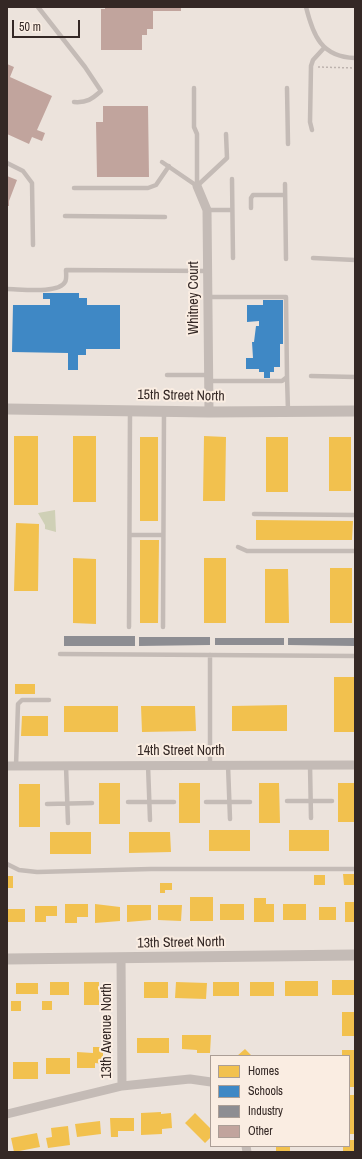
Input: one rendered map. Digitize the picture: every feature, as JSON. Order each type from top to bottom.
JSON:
[{"type":"street","name":"Whitney Court","points":[[197,186],[207,210],[209,412]]},
{"type":"street","name":"15th Street North","points":[[7,409],[164,412],[355,411]]},
{"type":"street","name":"14th Street North","points":[[11,766],[355,765]]},
{"type":"street","name":"13th Street North","points":[[7,960],[355,955]]},
{"type":"street","name":"13th Avenue North","points":[[121,958],[122,1086],[190,1079],[210,1082]]},
{"type":"street","points":[[7,1114],[122,1086]]},
{"type":"lane","points":[[38,7],[101,90],[90,100],[82,103],[74,102]]},
{"type":"lane","points":[[306,7],[312,31],[324,48],[337,54],[355,58]]},
{"type":"lane","points":[[312,130],[310,122],[311,66],[313,60],[324,48]]},
{"type":"lane","points":[[194,88],[194,127],[198,134],[197,186]]},
{"type":"lane","points":[[287,88],[288,144]]},
{"type":"lane","points":[[197,186],[227,158],[226,134]]},
{"type":"lane","points":[[162,162],[197,186]]},
{"type":"lane","points":[[7,163],[23,171],[32,183],[33,245]]},
{"type":"lane","points":[[74,188],[148,188],[156,185],[169,166]]},
{"type":"lane","points":[[232,179],[233,258]]},
{"type":"lane","points":[[285,184],[286,259]]},
{"type":"lane","points":[[251,208],[251,198],[253,195],[285,195]]},
{"type":"lane","points":[[207,210],[232,210]]},
{"type":"lane","points":[[65,216],[165,217]]},
{"type":"lane","points":[[313,258],[355,260]]},
{"type":"lane","points":[[7,289],[51,290],[60,288],[66,282],[66,270],[208,271]]},
{"type":"lane","points":[[209,297],[286,297],[286,377],[288,412]]},
{"type":"lane","points":[[167,375],[282,382],[286,377]]},
{"type":"lane","points":[[311,376],[355,377]]},
{"type":"lane","points":[[129,627],[130,411]]},
{"type":"lane","points":[[163,627],[164,412]]},
{"type":"lane","points":[[254,514],[355,515]]},
{"type":"lane","points":[[130,535],[163,536]]},
{"type":"lane","points":[[238,547],[246,551],[355,551]]},
{"type":"lane","points":[[60,654],[355,656]]},
{"type":"lane","points":[[210,655],[210,765]]},
{"type":"lane","points":[[11,766],[18,704],[22,700],[49,700]]},
{"type":"lane","points":[[148,765],[150,820]]},
{"type":"lane","points":[[228,765],[230,819]]},
{"type":"lane","points":[[310,765],[311,818]]},
{"type":"lane","points":[[66,766],[68,823]]},
{"type":"lane","points":[[287,801],[332,801]]},
{"type":"lane","points":[[128,802],[174,802]]},
{"type":"lane","points":[[206,802],[250,802]]},
{"type":"lane","points":[[47,804],[92,803]]},
{"type":"lane","points":[[7,864],[9,867],[19,870],[37,872],[151,869],[355,869]]},
{"type":"path","points":[[316,67],[355,68]]},
{"type":"green space","points":[[55,510],[56,532],[45,529],[45,525],[38,513]]},
{"type":"building: Homes","points":[[14,436],[38,436],[38,505],[14,505]]},
{"type":"building: Homes","points":[[73,436],[96,436],[96,502],[73,502]]},
{"type":"building: Homes","points":[[204,436],[226,437],[225,501],[203,501]]},
{"type":"building: Homes","points":[[140,437],[158,437],[158,521],[140,521]]},
{"type":"building: Homes","points":[[266,437],[288,437],[288,492],[266,492]]},
{"type":"building: Homes","points":[[329,437],[351,437],[351,491],[329,491]]},
{"type":"building: Homes","points":[[256,520],[353,521],[352,540],[256,540]]},
{"type":"building: Homes","points":[[16,523],[39,524],[38,591],[14,591]]},
{"type":"building: Homes","points":[[140,540],[159,540],[158,623],[140,623]]},
{"type":"building: Homes","points":[[73,558],[96,559],[96,624],[73,623]]},
{"type":"building: Homes","points":[[204,558],[226,558],[226,623],[204,623]]},
{"type":"building: Homes","points":[[330,568],[352,568],[352,623],[330,623]]},
{"type":"building: Homes","points":[[265,569],[288,569],[289,623],[265,623]]},
{"type":"building: Homes","points":[[334,677],[355,677],[355,732],[334,732]]},
{"type":"building: Homes","points":[[15,684],[35,684],[35,694],[15,694]]},
{"type":"building: Homes","points":[[287,705],[287,731],[232,731],[232,706]]},
{"type":"building: Homes","points":[[64,706],[118,706],[118,732],[64,732]]},
{"type":"building: Homes","points":[[141,706],[195,706],[196,731],[142,732]]},
{"type":"building: Homes","points":[[22,716],[48,716],[48,736],[21,736]]},
{"type":"building: Homes","points":[[99,783],[120,783],[120,824],[99,824]]},
{"type":"building: Homes","points":[[179,783],[200,783],[200,823],[179,823]]},
{"type":"building: Homes","points":[[259,783],[279,783],[280,823],[259,823]]},
{"type":"building: Homes","points":[[338,783],[355,783],[355,822],[338,822]]},
{"type":"building: Homes","points":[[19,784],[40,784],[40,827],[19,827]]},
{"type":"building: Homes","points":[[209,830],[250,830],[250,851],[209,851]]},
{"type":"building: Homes","points":[[289,830],[329,830],[329,851],[289,851]]},
{"type":"building: Homes","points":[[50,832],[91,832],[91,854],[50,854]]},
{"type":"building: Homes","points":[[129,832],[170,832],[171,852],[129,853]]},
{"type":"building: Homes","points":[[343,874],[355,874],[355,885],[344,885]]},
{"type":"building: Homes","points":[[314,875],[325,875],[325,885],[314,885]]},
{"type":"building: Homes","points":[[7,876],[13,876],[13,888],[7,888]]},
{"type":"building: Homes","points":[[160,883],[172,883],[172,890],[165,890],[165,893],[160,893]]},
{"type":"building: Homes","points":[[190,897],[213,897],[213,921],[190,921]]},
{"type":"building: Homes","points":[[254,898],[266,898],[266,904],[274,904],[274,922],[254,922]]},
{"type":"building: Homes","points":[[345,902],[355,902],[355,922],[345,922]]},
{"type":"building: Homes","points":[[65,904],[88,904],[88,917],[77,917],[77,923],[65,923]]},
{"type":"building: Homes","points":[[95,904],[120,907],[120,921],[95,923]]},
{"type":"building: Homes","points":[[220,904],[244,904],[244,920],[220,920]]},
{"type":"building: Homes","points":[[283,904],[306,904],[306,920],[283,920]]},
{"type":"building: Homes","points":[[127,905],[151,905],[151,920],[127,922]]},
{"type":"building: Homes","points":[[158,905],[182,905],[181,921],[158,920]]},
{"type":"building: Homes","points":[[35,906],[57,906],[57,916],[46,916],[46,922],[35,922]]},
{"type":"building: Homes","points":[[319,907],[336,907],[336,920],[319,920]]},
{"type":"building: Homes","points":[[7,909],[25,909],[25,922],[7,922]]},
{"type":"building: Homes","points":[[332,980],[355,980],[355,995],[332,995]]},
{"type":"building: Homes","points":[[285,981],[318,981],[318,996],[285,996]]},
{"type":"building: Homes","points":[[50,982],[69,982],[69,995],[50,995]]},
{"type":"building: Homes","points":[[84,982],[99,982],[99,1005],[84,1005]]},
{"type":"building: Homes","points":[[144,982],[168,982],[168,998],[144,998]]},
{"type":"building: Homes","points":[[176,982],[207,983],[206,999],[175,998]]},
{"type":"building: Homes","points":[[213,982],[239,982],[239,996],[213,996]]},
{"type":"building: Homes","points":[[250,982],[274,982],[274,996],[250,996]]},
{"type":"building: Homes","points":[[16,983],[38,983],[38,994],[16,994]]},
{"type":"building: Homes","points":[[11,1001],[21,1001],[21,1011],[11,1011]]},
{"type":"building: Homes","points":[[42,1001],[52,1001],[52,1010],[42,1010]]},
{"type":"building: Homes","points":[[342,1012],[355,1012],[355,1036],[342,1036]]},
{"type":"building: Homes","points":[[182,1035],[211,1035],[210,1053],[197,1053],[197,1050],[182,1049]]},
{"type":"building: Homes","points":[[137,1038],[169,1038],[169,1053],[137,1053]]},
{"type":"building: Homes","points":[[93,1047],[103,1047],[103,1064],[95,1063],[95,1068],[77,1068],[77,1052],[93,1053]]},
{"type":"building: Homes","points":[[245,1049],[251,1055],[238,1055]]},
{"type":"building: Homes","points":[[342,1050],[355,1050],[355,1087],[350,1087],[350,1055],[342,1055]]},
{"type":"building: Homes","points":[[46,1058],[70,1058],[70,1074],[46,1074]]},
{"type":"building: Homes","points":[[13,1062],[38,1062],[38,1079],[13,1079]]},
{"type":"building: Homes","points":[[350,1095],[355,1095],[355,1134],[350,1134]]},
{"type":"building: Homes","points":[[161,1112],[161,1114],[171,1113],[172,1128],[162,1129],[162,1134],[141,1135],[141,1113]]},
{"type":"building: Homes","points":[[195,1113],[210,1128],[210,1138],[205,1143],[185,1123]]},
{"type":"building: Homes","points":[[110,1118],[134,1118],[134,1131],[118,1131],[118,1137],[111,1137]]},
{"type":"building: Homes","points":[[100,1121],[101,1134],[77,1137],[75,1124]]},
{"type":"building: Homes","points":[[68,1126],[70,1145],[48,1148],[46,1138],[52,1137],[51,1128]]},
{"type":"building: Homes","points":[[37,1133],[40,1147],[14,1152],[11,1138]]},
{"type":"building: Homes","points":[[350,1140],[355,1140],[355,1152],[343,1152],[343,1147],[350,1147]]},
{"type":"building: Homes","points":[[276,1147],[290,1147],[290,1152],[276,1152]]},
{"type":"building: Schools","points":[[43,293],[79,293],[79,298],[87,298],[87,305],[120,305],[120,349],[86,349],[86,355],[78,355],[78,370],[68,370],[68,353],[12,352],[13,305],[50,305],[50,299],[43,299]]},
{"type":"building: Schools","points":[[263,300],[283,300],[283,344],[280,344],[280,367],[274,367],[274,372],[270,372],[270,378],[264,378],[264,372],[259,372],[259,369],[246,369],[246,358],[253,358],[252,342],[254,342],[256,326],[259,326],[259,321],[247,322],[247,305],[263,305]]},
{"type":"building: Industry","points":[[64,636],[135,636],[135,646],[64,646]]},
{"type":"building: Industry","points":[[139,637],[210,637],[210,645],[139,646]]},
{"type":"building: Industry","points":[[215,638],[284,638],[284,645],[215,645]]},
{"type":"building: Industry","points":[[288,638],[355,638],[355,646],[288,645]]},
{"type":"building: Other","points":[[105,7],[181,7],[181,11],[153,11],[153,29],[147,29],[147,35],[142,35],[142,50],[101,50],[101,9],[105,9]]},
{"type":"building: Other","points":[[7,64],[14,67],[10,77],[52,96],[37,130],[45,133],[42,141],[32,137],[29,144],[7,134]]},
{"type":"building: Other","points":[[103,106],[148,106],[149,177],[97,177],[96,122],[103,122]]},
{"type":"building: Other","points":[[7,176],[17,180],[9,201],[9,206],[7,206]]}]
